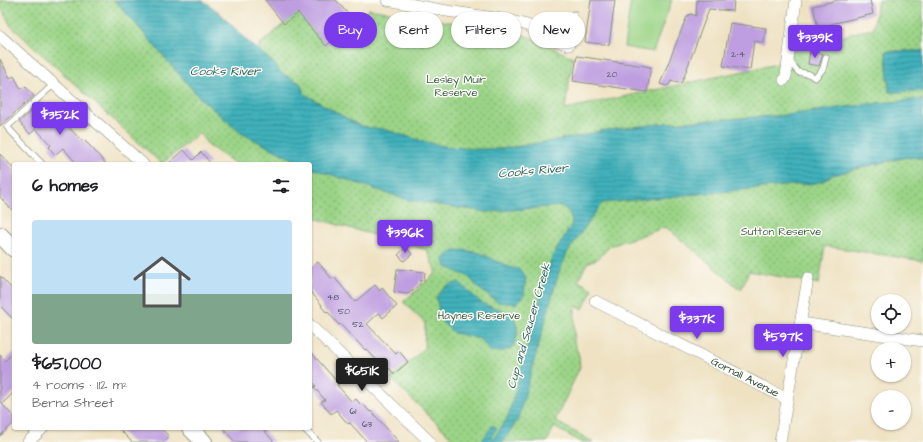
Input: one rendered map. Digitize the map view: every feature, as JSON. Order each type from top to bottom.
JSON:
[{"type":"main road","points":[[0,235],[12,247]]},
{"type":"main road","points":[[192,430],[204,442]]},
{"type":"street","points":[[387,0],[508,20],[529,27]]},
{"type":"street","points":[[784,80],[786,76],[796,0]]},
{"type":"street","points":[[0,36],[141,162]]},
{"type":"street","points":[[780,442],[808,278]]},
{"type":"street","name":"Gornall Avenue","points":[[595,301],[787,399]]},
{"type":"street","points":[[801,323],[923,342]]},
{"type":"street","points":[[312,327],[430,442]]},
{"type":"street","points":[[28,442],[41,430]]},
{"type":"lane","points":[[788,58],[792,66],[798,72],[809,74],[815,78],[823,69],[826,57]]},
{"type":"lane","points":[[40,162],[7,127],[54,84]]},
{"type":"lane","points":[[305,430],[318,442]]},
{"type":"green space","points":[[0,0],[115,0],[199,97],[241,133],[299,162],[233,162],[209,146],[199,133],[164,162],[160,162],[11,26],[0,6]]},
{"type":"green space","points":[[631,0],[672,0],[653,52],[624,47]]},
{"type":"green space","name":"Lesley Muir Reserve","points":[[878,0],[923,0],[923,51],[886,52],[889,92],[923,91],[923,99],[869,104],[787,115],[668,123],[600,131],[581,136],[502,149],[449,147],[425,142],[383,129],[358,125],[308,96],[303,91],[300,83],[279,72],[277,66],[260,52],[259,45],[298,12],[324,44],[324,48],[377,48],[377,12],[366,12],[369,9],[388,12],[385,12],[385,48],[443,48],[443,21],[451,22],[451,48],[521,48],[521,34],[529,37],[529,48],[553,48],[567,55],[573,56],[565,109],[787,63],[790,44],[815,48],[852,33],[873,29]]},
{"type":"green space","name":"Sutton Reserve","points":[[906,157],[923,158],[923,261],[825,246],[819,284],[749,271],[741,290],[666,227],[610,246],[599,258],[587,263],[578,281],[593,289],[583,309],[575,306],[574,342],[579,356],[580,367],[555,421],[593,442],[581,442],[554,427],[547,442],[456,442],[391,379],[424,349],[425,323],[403,302],[436,273],[427,250],[312,218],[312,168],[408,200],[486,212],[815,183],[825,180],[832,175]]},
{"type":"water","name":"Cooks River","points":[[115,0],[202,0],[219,12],[246,40],[277,66],[279,72],[300,83],[303,91],[308,96],[358,125],[383,129],[425,142],[449,147],[502,149],[581,136],[600,131],[668,123],[787,115],[869,104],[923,99],[923,158],[906,157],[832,175],[825,180],[815,183],[603,203],[567,253],[558,275],[518,419],[503,442],[481,442],[493,425],[497,428],[491,437],[493,439],[507,419],[550,263],[553,255],[572,224],[568,211],[561,206],[486,212],[408,200],[312,168],[312,162],[299,162],[241,133],[199,97]]},
{"type":"water","points":[[886,51],[923,51],[923,91],[889,92]]},
{"type":"water","points":[[463,250],[480,253],[511,268],[519,269],[526,278],[524,295],[516,304],[498,302],[478,288],[469,277],[446,267],[444,260],[448,255],[454,251]]},
{"type":"water","points":[[459,282],[482,303],[505,311],[514,319],[517,327],[517,336],[512,347],[500,352],[490,351],[480,339],[454,333],[441,321],[436,297],[446,286]]},
{"type":"building","points":[[265,0],[336,0],[346,12],[324,12],[324,44],[298,13],[284,24]]},
{"type":"building","points":[[591,0],[615,0],[609,45],[585,42]]},
{"type":"building","points":[[697,0],[734,0],[733,11],[709,9],[682,82],[678,83],[671,81],[669,85],[666,86],[660,84],[687,16],[691,14],[696,16]]},
{"type":"building","points":[[838,0],[870,0],[873,14],[818,27],[813,6]]},
{"type":"building","points":[[730,23],[766,28],[764,43],[754,41],[750,70],[723,66]]},
{"type":"building","points":[[810,51],[823,54],[819,66],[808,64]]},
{"type":"building","points":[[577,56],[651,67],[647,92],[573,81]]},
{"type":"building","points":[[0,59],[10,78],[14,76],[21,89],[25,86],[34,96],[0,126]]},
{"type":"building","points":[[40,103],[42,106],[44,104],[82,141],[84,140],[104,162],[75,162],[63,148],[55,155],[49,147],[51,145],[36,129],[30,134],[19,122]]},
{"type":"building","points":[[184,150],[193,160],[201,152],[209,162],[170,162]]},
{"type":"building","points":[[0,154],[12,167],[12,210],[0,197]]},
{"type":"building","points":[[406,247],[412,254],[404,261],[398,255]]},
{"type":"building","points":[[318,262],[332,279],[334,277],[355,302],[375,285],[380,291],[382,288],[397,306],[383,318],[379,313],[367,324],[396,354],[399,351],[408,362],[394,374],[389,368],[386,370],[340,324],[339,325],[327,311],[326,312],[312,293],[312,267]]},
{"type":"building","points":[[397,269],[425,272],[424,281],[420,280],[420,284],[408,294],[394,292]]},
{"type":"building","points":[[0,276],[12,289],[12,318],[0,306]]},
{"type":"building","points":[[312,353],[339,384],[337,385],[352,402],[356,399],[361,405],[363,404],[399,442],[367,442],[336,410],[331,414],[321,402],[325,400],[314,387],[316,386],[312,381]]},
{"type":"building","points":[[12,354],[12,394],[2,404],[12,415],[12,425],[0,436],[0,355],[5,361]]},
{"type":"building","points":[[120,430],[162,430],[169,436],[164,442],[132,442]]},
{"type":"building","points":[[225,430],[264,430],[274,442],[235,442]]},
{"type":"park label","name":"Haynes Reserve","points":[[479,315]]},
{"type":"water label","name":"Cup and Saucer Creek","points":[[529,326]]}]
